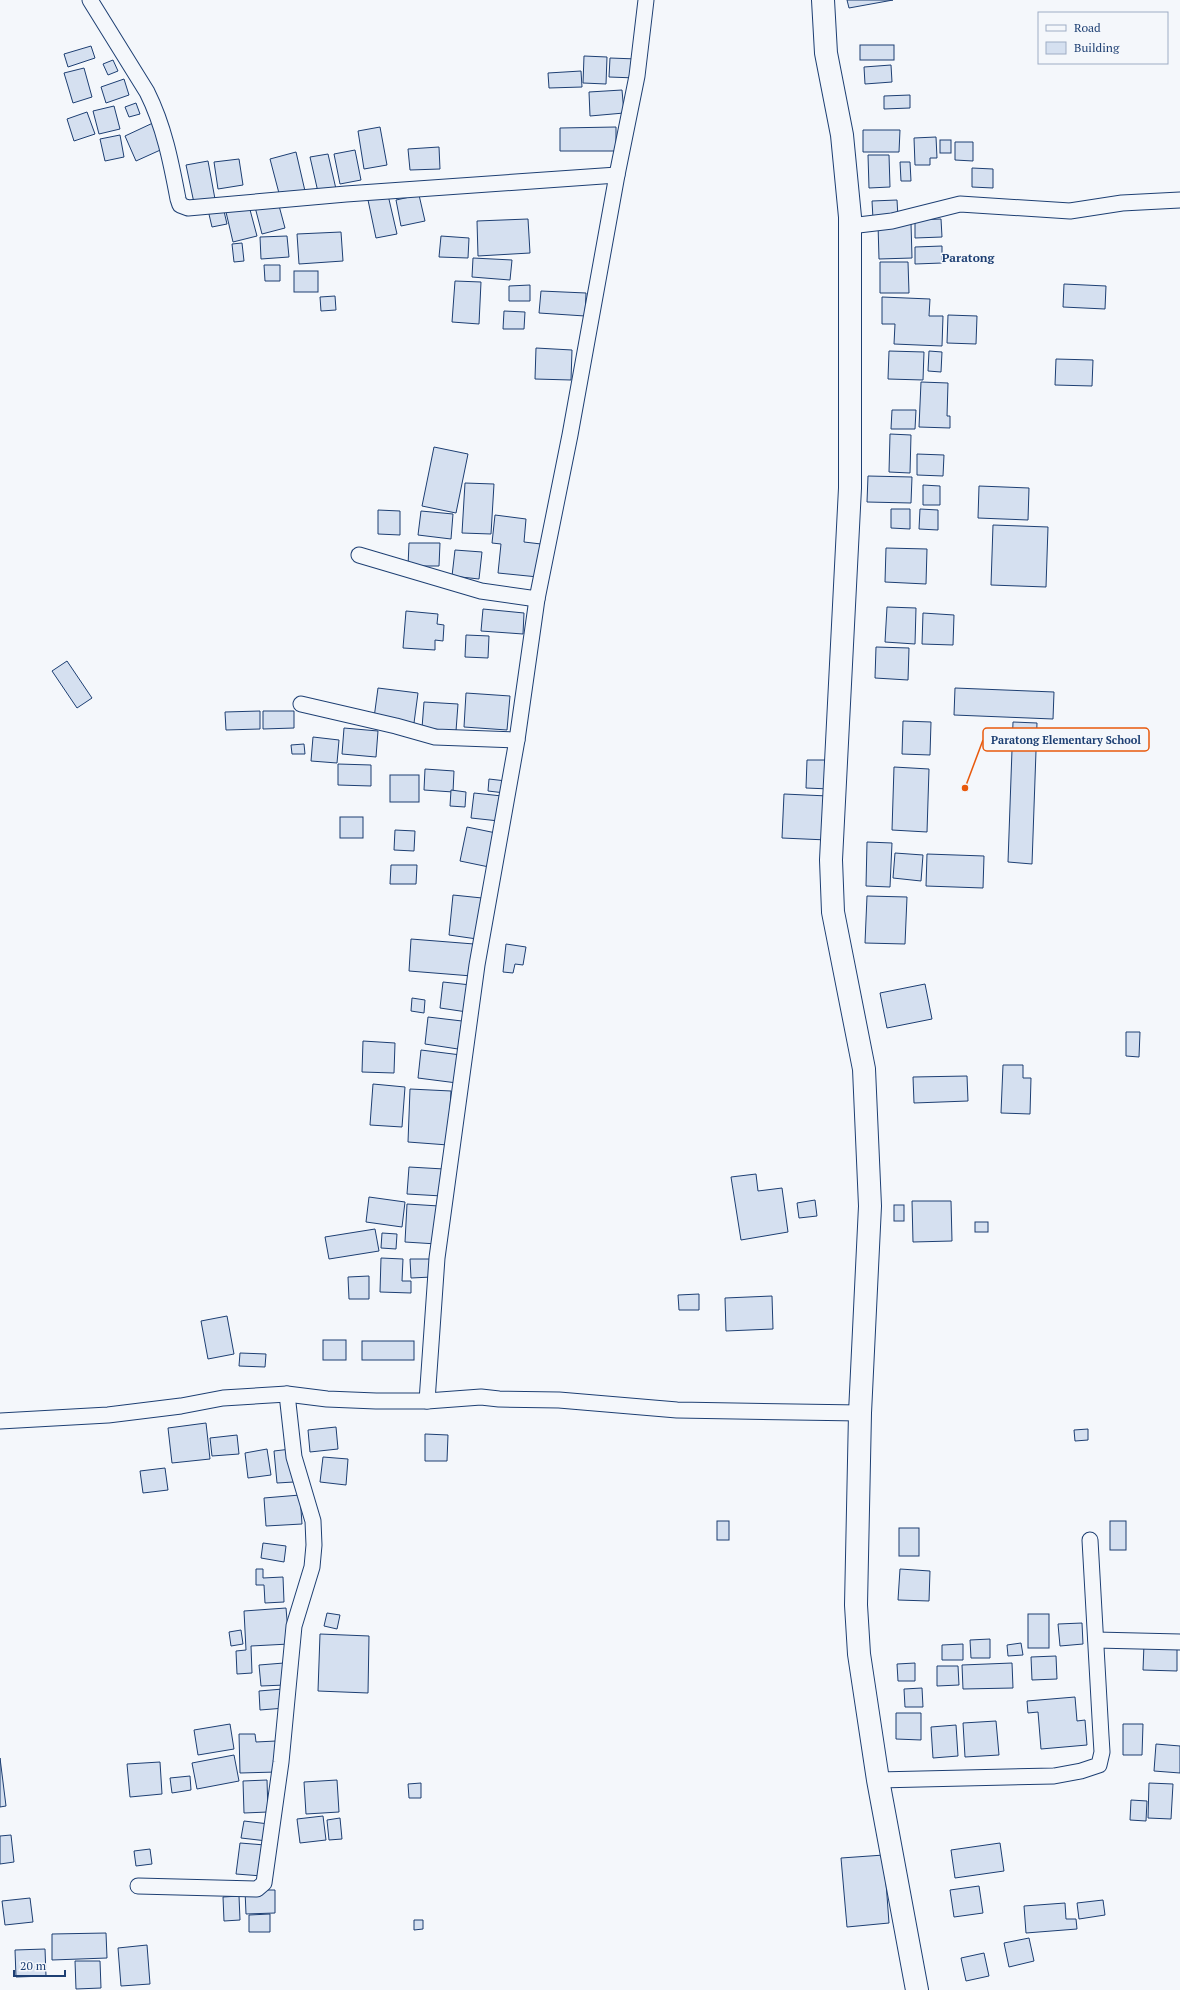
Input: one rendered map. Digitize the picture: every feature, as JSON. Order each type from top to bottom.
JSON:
[{"type":"street","points":[[90,0],[155,107],[167,147],[178,199],[180,205],[184,207],[617,175]]},
{"type":"street","points":[[427,1401],[437,1258],[477,966],[517,740],[537,599],[570,435],[617,175],[637,76],[646,0]]},
{"type":"street","points":[[823,0],[826,52],[842,135],[847,172],[850,226],[850,488],[831,897],[832,912],[864,1069],[870,1206],[860,1413],[856,1605],[861,1669],[878,1780],[917,1990]]},
{"type":"street","points":[[850,226],[892,221],[960,204],[1070,211],[1122,203],[1180,200]]},
{"type":"street","points":[[359,555],[481,591],[537,599]]},
{"type":"street","points":[[300,704],[396,726],[435,737],[517,740]]},
{"type":"street","points":[[0,1421],[108,1415],[181,1406],[223,1398],[287,1394],[327,1399],[427,1401],[482,1397],[498,1399],[559,1400],[677,1410],[860,1413]]},
{"type":"street","points":[[138,1886],[257,1889],[264,1883],[281,1762],[294,1626],[312,1567],[314,1545],[313,1521],[294,1457],[287,1394]]},
{"type":"street","points":[[878,1780],[1054,1776],[1081,1772],[1099,1765],[1102,1744],[1090,1540]]},
{"type":"street","points":[[1096,1640],[1180,1642]]},
{"type":"building","points":[[847,0],[893,0],[849,8]]},
{"type":"building","points":[[860,45],[894,45],[894,60],[860,60]]},
{"type":"building","points":[[91,46],[95,58],[68,67],[64,54]]},
{"type":"building","points":[[584,56],[607,57],[606,84],[583,83]]},
{"type":"building","points":[[610,58],[637,59],[636,78],[609,77]]},
{"type":"building","points":[[113,60],[118,71],[108,75],[103,64]]},
{"type":"building","points":[[891,65],[892,82],[865,84],[864,67]]},
{"type":"building","points":[[84,68],[92,97],[73,103],[64,73]]},
{"type":"building","points":[[581,71],[582,87],[549,88],[548,73]]},
{"type":"building","points":[[124,79],[129,95],[106,103],[101,87]]},
{"type":"building","points":[[622,90],[624,113],[590,116],[589,92]]},
{"type":"building","points":[[910,95],[910,108],[884,109],[884,96]]},
{"type":"building","points":[[136,103],[140,114],[129,117],[125,107]]},
{"type":"building","points":[[114,106],[120,129],[99,134],[93,111]]},
{"type":"building","points":[[87,112],[95,134],[74,141],[67,119]]},
{"type":"building","points":[[155,122],[167,147],[136,161],[125,136]]},
{"type":"building","points":[[380,127],[387,165],[364,169],[358,131]]},
{"type":"building","points":[[616,127],[616,151],[560,151],[560,128]]},
{"type":"building","points":[[863,130],[900,130],[899,152],[863,152]]},
{"type":"building","points":[[120,135],[124,157],[105,161],[100,139]]},
{"type":"building","points":[[936,137],[937,158],[930,158],[930,165],[915,165],[914,138]]},
{"type":"building","points":[[940,140],[951,140],[951,153],[940,153]]},
{"type":"building","points":[[955,142],[973,142],[973,161],[955,160]]},
{"type":"building","points":[[439,147],[440,169],[410,170],[408,149]]},
{"type":"building","points":[[355,150],[361,180],[340,184],[334,154]]},
{"type":"building","points":[[296,152],[305,191],[280,197],[270,159]]},
{"type":"building","points":[[328,154],[336,189],[318,192],[310,157]]},
{"type":"building","points":[[868,155],[889,155],[890,187],[869,188]]},
{"type":"building","points":[[239,159],[243,185],[218,189],[214,162]]},
{"type":"building","points":[[208,161],[215,199],[194,203],[186,165]]},
{"type":"building","points":[[900,162],[910,162],[911,181],[901,181]]},
{"type":"building","points":[[972,168],[993,169],[993,188],[972,187]]},
{"type":"building","points":[[388,195],[397,234],[376,238],[368,200]]},
{"type":"building","points":[[419,195],[425,221],[401,226],[396,200]]},
{"type":"building","points":[[897,200],[898,218],[873,219],[872,201]]},
{"type":"building","points":[[278,202],[285,228],[262,234],[255,207]]},
{"type":"building","points":[[249,206],[257,236],[233,242],[226,212]]},
{"type":"building","points":[[223,207],[227,224],[212,227],[208,210]]},
{"type":"building","points":[[528,219],[530,253],[478,256],[477,221]]},
{"type":"building","points":[[941,219],[942,237],[915,238],[915,220]]},
{"type":"building","points":[[911,223],[912,258],[879,259],[878,224]]},
{"type":"building","points":[[341,232],[343,261],[299,264],[297,234]]},
{"type":"building","points":[[287,236],[289,257],[261,259],[260,237]]},
{"type":"building","points":[[441,236],[469,238],[468,258],[439,257]]},
{"type":"building","points":[[242,243],[244,261],[234,262],[232,244]]},
{"type":"building","points":[[942,246],[942,263],[915,264],[915,247]]},
{"type":"building","points":[[473,258],[512,260],[510,280],[472,277]]},
{"type":"building","points":[[880,262],[908,262],[909,293],[880,293]]},
{"type":"building","points":[[264,265],[280,265],[280,281],[265,281]]},
{"type":"building","points":[[294,271],[318,271],[318,292],[294,292]]},
{"type":"building","points":[[455,281],[481,282],[479,324],[452,322]]},
{"type":"building","points":[[1064,284],[1106,286],[1105,309],[1063,307]]},
{"type":"building","points":[[530,285],[530,301],[509,301],[509,286]]},
{"type":"building","points":[[541,291],[586,293],[585,316],[539,313]]},
{"type":"building","points":[[335,296],[336,310],[321,311],[320,297]]},
{"type":"building","points":[[882,297],[930,299],[929,316],[943,316],[942,346],[894,344],[895,324],[882,324]]},
{"type":"building","points":[[504,311],[525,312],[524,329],[503,329]]},
{"type":"building","points":[[948,315],[977,316],[976,344],[947,343]]},
{"type":"building","points":[[536,348],[572,350],[571,380],[535,379]]},
{"type":"building","points":[[889,351],[924,352],[923,380],[888,379]]},
{"type":"building","points":[[929,351],[942,352],[941,372],[928,371]]},
{"type":"building","points":[[1056,359],[1093,360],[1092,386],[1055,385]]},
{"type":"building","points":[[921,382],[948,383],[947,416],[950,416],[950,428],[919,427]]},
{"type":"building","points":[[892,410],[916,410],[915,429],[891,429]]},
{"type":"building","points":[[890,434],[911,435],[910,473],[889,472]]},
{"type":"building","points":[[434,447],[468,454],[456,513],[422,506]]},
{"type":"building","points":[[917,454],[944,455],[943,476],[917,475]]},
{"type":"building","points":[[868,476],[912,477],[911,503],[867,502]]},
{"type":"building","points":[[465,483],[494,484],[491,534],[462,533]]},
{"type":"building","points":[[923,485],[940,486],[940,505],[923,505]]},
{"type":"building","points":[[979,486],[1029,488],[1028,520],[978,518]]},
{"type":"building","points":[[891,509],[910,509],[910,529],[891,528]]},
{"type":"building","points":[[920,509],[938,510],[938,530],[919,529]]},
{"type":"building","points":[[378,510],[400,511],[400,535],[378,534]]},
{"type":"building","points":[[421,511],[453,514],[451,539],[418,535]]},
{"type":"building","points":[[495,515],[526,519],[524,542],[541,544],[538,577],[498,573],[501,544],[492,543]]},
{"type":"building","points":[[993,525],[1048,527],[1046,587],[991,585]]},
{"type":"building","points":[[409,543],[440,543],[439,566],[408,566]]},
{"type":"building","points":[[886,548],[927,549],[926,584],[885,582]]},
{"type":"building","points":[[455,550],[482,552],[479,579],[452,576]]},
{"type":"building","points":[[887,607],[916,608],[915,644],[885,642]]},
{"type":"building","points":[[483,609],[524,613],[523,634],[481,631]]},
{"type":"building","points":[[406,611],[438,614],[437,624],[444,625],[443,641],[435,640],[435,650],[403,648]]},
{"type":"building","points":[[923,613],[954,615],[953,645],[922,644]]},
{"type":"building","points":[[466,635],[489,636],[488,658],[465,657]]},
{"type":"building","points":[[876,647],[909,648],[908,680],[875,678]]},
{"type":"building","points":[[67,661],[92,698],[77,708],[52,671]]},
{"type":"building","points":[[378,688],[418,693],[414,723],[374,718]]},
{"type":"building","points":[[955,688],[1054,692],[1053,719],[954,715]]},
{"type":"building","points":[[466,693],[510,696],[507,730],[464,727]]},
{"type":"building","points":[[424,702],[458,704],[456,731],[422,728]]},
{"type":"building","points":[[260,711],[260,729],[226,730],[225,712]]},
{"type":"building","points":[[263,711],[294,711],[294,728],[263,729]]},
{"type":"building","points":[[903,721],[931,722],[930,755],[902,754]]},
{"type":"building","points":[[1013,722],[1037,723],[1032,864],[1008,862]]},
{"type":"building","points":[[344,728],[378,731],[376,757],[342,754]]},
{"type":"building","points":[[313,737],[339,740],[337,763],[311,761]]},
{"type":"building","points":[[304,744],[305,754],[292,754],[291,745]]},
{"type":"building","points":[[807,760],[831,760],[830,789],[806,788]]},
{"type":"building","points":[[338,764],[371,765],[371,786],[338,785]]},
{"type":"building","points":[[894,767],[929,769],[927,832],[892,830]]},
{"type":"building","points":[[425,769],[454,771],[453,792],[424,790]]},
{"type":"building","points":[[390,775],[419,775],[419,802],[390,802]]},
{"type":"building","points":[[489,779],[506,781],[505,793],[488,791]]},
{"type":"building","points":[[451,790],[466,792],[465,807],[450,806]]},
{"type":"building","points":[[474,793],[502,796],[499,821],[471,818]]},
{"type":"building","points":[[784,794],[828,796],[827,840],[782,838]]},
{"type":"building","points":[[340,817],[363,817],[363,838],[340,838]]},
{"type":"building","points":[[467,827],[496,833],[489,867],[460,861]]},
{"type":"building","points":[[395,830],[415,831],[414,851],[394,850]]},
{"type":"building","points":[[867,842],[892,843],[890,887],[866,886]]},
{"type":"building","points":[[895,853],[923,855],[921,881],[893,878]]},
{"type":"building","points":[[927,854],[984,856],[983,888],[926,886]]},
{"type":"building","points":[[391,865],[417,865],[416,884],[390,884]]},
{"type":"building","points":[[453,895],[482,898],[477,939],[449,935]]},
{"type":"building","points":[[867,896],[907,897],[905,944],[865,943]]},
{"type":"building","points":[[411,939],[474,944],[472,976],[409,971]]},
{"type":"building","points":[[506,944],[526,947],[523,965],[515,964],[513,973],[503,972]]},
{"type":"building","points":[[443,982],[471,985],[467,1012],[440,1008]]},
{"type":"building","points":[[925,984],[932,1019],[887,1028],[880,993]]},
{"type":"building","points":[[412,998],[425,1000],[424,1013],[411,1011]]},
{"type":"building","points":[[428,1017],[462,1021],[458,1049],[425,1044]]},
{"type":"building","points":[[1126,1032],[1140,1032],[1139,1057],[1126,1056]]},
{"type":"building","points":[[363,1041],[395,1043],[394,1073],[362,1072]]},
{"type":"building","points":[[421,1050],[461,1055],[457,1083],[418,1078]]},
{"type":"building","points":[[1003,1065],[1023,1065],[1023,1078],[1031,1078],[1030,1114],[1001,1113]]},
{"type":"building","points":[[967,1076],[968,1101],[914,1103],[913,1077]]},
{"type":"building","points":[[373,1084],[405,1087],[402,1127],[370,1125]]},
{"type":"building","points":[[410,1089],[451,1091],[448,1145],[408,1142]]},
{"type":"building","points":[[409,1167],[444,1169],[442,1196],[407,1194]]},
{"type":"building","points":[[756,1174],[758,1191],[782,1188],[788,1232],[741,1240],[731,1177]]},
{"type":"building","points":[[369,1197],[405,1202],[402,1227],[366,1222]]},
{"type":"building","points":[[815,1200],[817,1216],[799,1218],[797,1203]]},
{"type":"building","points":[[912,1201],[951,1201],[952,1241],[913,1242]]},
{"type":"building","points":[[407,1204],[439,1206],[437,1244],[405,1242]]},
{"type":"building","points":[[894,1205],[904,1205],[904,1221],[894,1221]]},
{"type":"building","points":[[975,1222],[988,1222],[988,1232],[975,1232]]},
{"type":"building","points":[[375,1229],[379,1251],[329,1259],[325,1237]]},
{"type":"building","points":[[382,1233],[397,1234],[396,1249],[381,1248]]},
{"type":"building","points":[[381,1258],[403,1259],[402,1281],[411,1281],[411,1293],[380,1292]]},
{"type":"building","points":[[410,1259],[431,1259],[432,1277],[411,1278]]},
{"type":"building","points":[[369,1276],[369,1299],[349,1299],[348,1277]]},
{"type":"building","points":[[699,1294],[699,1310],[679,1310],[678,1295]]},
{"type":"building","points":[[772,1296],[773,1329],[726,1331],[725,1298]]},
{"type":"building","points":[[227,1316],[234,1354],[208,1359],[201,1321]]},
{"type":"building","points":[[323,1340],[346,1340],[346,1360],[323,1360]]},
{"type":"building","points":[[362,1341],[414,1341],[414,1360],[362,1360]]},
{"type":"building","points":[[240,1353],[266,1354],[265,1367],[239,1366]]},
{"type":"building","points":[[206,1423],[210,1459],[172,1463],[168,1428]]},
{"type":"building","points":[[336,1427],[338,1449],[310,1452],[308,1430]]},
{"type":"building","points":[[1088,1429],[1088,1440],[1075,1441],[1074,1430]]},
{"type":"building","points":[[425,1434],[448,1435],[447,1461],[425,1461]]},
{"type":"building","points":[[237,1435],[239,1454],[212,1456],[210,1438]]},
{"type":"building","points":[[267,1449],[271,1475],[248,1478],[245,1453]]},
{"type":"building","points":[[291,1449],[294,1482],[277,1483],[274,1451]]},
{"type":"building","points":[[323,1457],[348,1459],[346,1485],[320,1482]]},
{"type":"building","points":[[165,1468],[168,1490],[143,1493],[140,1471]]},
{"type":"building","points":[[300,1495],[302,1524],[266,1526],[264,1498]]},
{"type":"building","points":[[717,1521],[729,1521],[729,1540],[717,1540]]},
{"type":"building","points":[[1110,1521],[1126,1521],[1126,1550],[1110,1550]]},
{"type":"building","points":[[899,1528],[919,1528],[919,1556],[899,1556]]},
{"type":"building","points":[[263,1543],[286,1546],[284,1562],[261,1558]]},
{"type":"building","points":[[256,1569],[263,1569],[263,1578],[283,1577],[284,1602],[265,1603],[264,1585],[256,1585]]},
{"type":"building","points":[[900,1569],[930,1571],[929,1601],[898,1600]]},
{"type":"building","points":[[286,1608],[289,1644],[251,1646],[252,1673],[237,1674],[236,1651],[246,1650],[244,1611]]},
{"type":"building","points":[[327,1613],[340,1615],[337,1629],[324,1626]]},
{"type":"building","points":[[1028,1614],[1049,1614],[1049,1648],[1028,1648]]},
{"type":"building","points":[[1082,1623],[1083,1644],[1060,1646],[1058,1624]]},
{"type":"building","points":[[241,1630],[243,1644],[231,1646],[229,1632]]},
{"type":"building","points":[[320,1634],[369,1636],[368,1693],[318,1691]]},
{"type":"building","points":[[990,1639],[990,1658],[971,1658],[970,1640]]},
{"type":"building","points":[[1021,1643],[1023,1655],[1008,1656],[1007,1645]]},
{"type":"building","points":[[963,1644],[963,1660],[942,1660],[942,1645]]},
{"type":"building","points":[[1144,1644],[1177,1645],[1177,1671],[1143,1670]]},
{"type":"building","points":[[1056,1656],[1057,1679],[1032,1680],[1031,1657]]},
{"type":"building","points":[[284,1663],[285,1685],[261,1686],[259,1665]]},
{"type":"building","points":[[915,1663],[915,1681],[898,1681],[897,1664]]},
{"type":"building","points":[[1012,1663],[1013,1688],[963,1689],[962,1665]]},
{"type":"building","points":[[937,1666],[958,1666],[959,1685],[937,1686]]},
{"type":"building","points":[[922,1688],[923,1707],[905,1707],[904,1689]]},
{"type":"building","points":[[283,1689],[285,1708],[260,1710],[259,1691]]},
{"type":"building","points":[[1075,1697],[1077,1721],[1085,1720],[1087,1745],[1041,1749],[1038,1712],[1028,1713],[1027,1701]]},
{"type":"building","points":[[896,1713],[921,1713],[921,1740],[896,1739]]},
{"type":"building","points":[[996,1721],[999,1755],[965,1757],[963,1723]]},
{"type":"building","points":[[230,1724],[234,1749],[198,1755],[194,1730]]},
{"type":"building","points":[[1123,1724],[1143,1724],[1142,1755],[1123,1755]]},
{"type":"building","points":[[956,1725],[958,1756],[933,1758],[931,1727]]},
{"type":"building","points":[[239,1734],[255,1734],[256,1742],[276,1741],[277,1772],[240,1773]]},
{"type":"building","points":[[1156,1744],[1180,1746],[1180,1773],[1154,1771]]},
{"type":"building","points":[[234,1755],[239,1781],[197,1789],[192,1763]]},
{"type":"building","points":[[0,1758],[6,1806],[0,1807]]},
{"type":"building","points":[[160,1762],[162,1794],[130,1797],[127,1764]]},
{"type":"building","points":[[190,1776],[191,1790],[172,1793],[170,1778]]},
{"type":"building","points":[[267,1780],[268,1812],[244,1813],[243,1781]]},
{"type":"building","points":[[337,1780],[339,1812],[306,1814],[304,1782]]},
{"type":"building","points":[[421,1783],[421,1798],[409,1798],[408,1784]]},
{"type":"building","points":[[1149,1783],[1173,1784],[1171,1819],[1148,1818]]},
{"type":"building","points":[[1131,1800],[1147,1801],[1146,1821],[1130,1820]]},
{"type":"building","points":[[323,1816],[326,1840],[300,1843],[297,1819]]},
{"type":"building","points":[[340,1818],[342,1839],[329,1840],[327,1820]]},
{"type":"building","points":[[244,1821],[269,1824],[267,1841],[241,1838]]},
{"type":"building","points":[[11,1835],[14,1862],[0,1864],[0,1836]]},
{"type":"building","points":[[240,1843],[265,1845],[262,1876],[236,1874]]},
{"type":"building","points":[[1000,1843],[1004,1871],[955,1878],[951,1850]]},
{"type":"building","points":[[150,1849],[152,1864],[136,1866],[134,1851]]},
{"type":"building","points":[[884,1855],[889,1923],[847,1927],[841,1858]]},
{"type":"building","points":[[979,1886],[983,1913],[954,1917],[950,1890]]},
{"type":"building","points":[[245,1890],[275,1890],[275,1913],[246,1914]]},
{"type":"building","points":[[239,1896],[240,1920],[224,1921],[223,1897]]},
{"type":"building","points":[[30,1898],[33,1922],[5,1925],[2,1901]]},
{"type":"building","points":[[1103,1900],[1105,1915],[1079,1919],[1077,1903]]},
{"type":"building","points":[[1065,1903],[1066,1919],[1076,1919],[1077,1929],[1026,1933],[1024,1906]]},
{"type":"building","points":[[270,1914],[270,1932],[249,1932],[249,1915]]},
{"type":"building","points":[[414,1920],[423,1920],[423,1929],[414,1930]]},
{"type":"building","points":[[106,1933],[107,1958],[52,1960],[52,1934]]},
{"type":"building","points":[[1029,1938],[1034,1961],[1009,1967],[1004,1943]]},
{"type":"building","points":[[147,1945],[150,1984],[121,1986],[118,1948]]},
{"type":"building","points":[[45,1949],[46,1976],[16,1977],[15,1950]]},
{"type":"building","points":[[984,1953],[989,1976],[966,1981],[961,1958]]},
{"type":"building","points":[[75,1961],[100,1961],[101,1988],[76,1989]]},
{"type":"place","name":"Paratong Elementary School","points":[[965,788]]},
{"type":"district","name":"Paratong","points":[[968,258]]}]
